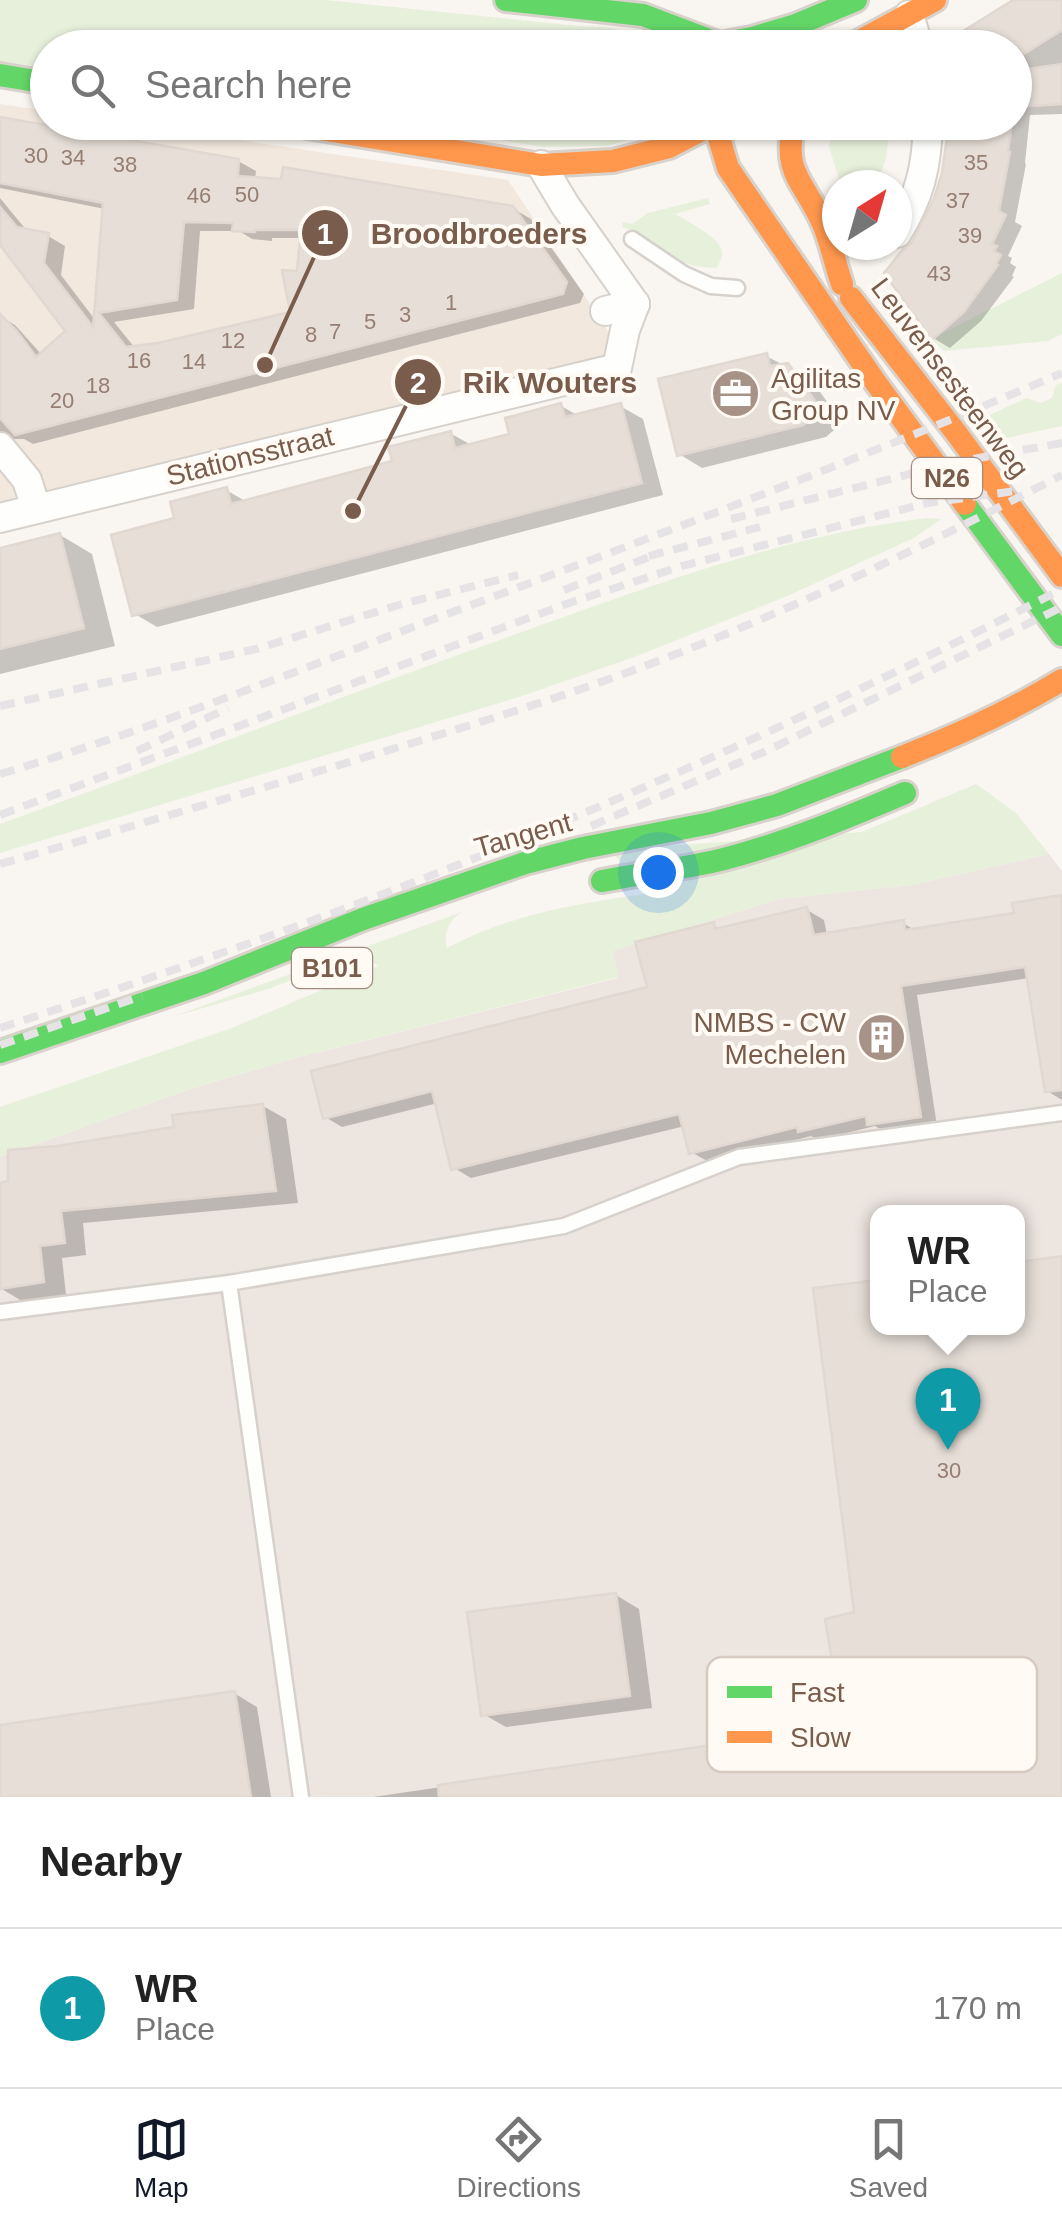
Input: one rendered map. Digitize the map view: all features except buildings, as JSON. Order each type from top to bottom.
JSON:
[{"type":"main road","points":[[506,0],[640,7],[690,30]]},
{"type":"main road","points":[[777,30],[856,0]]},
{"type":"main road","points":[[882,30],[936,0]]},
{"type":"main road","points":[[640,7],[654,30]]},
{"type":"main road","points":[[0,75],[30,80]]},
{"type":"main road","points":[[388,140],[542,165],[614,162],[682,140]]},
{"type":"main road","name":"N26","points":[[720,140],[728,168],[876,383],[1062,635]]},
{"type":"main road","points":[[735,140],[745,148]]},
{"type":"main road","points":[[789,140],[790,169],[819,215],[842,284]]},
{"type":"main road","name":"Leuvensesteenweg","points":[[797,222],[1062,576]]},
{"type":"main road","name":"Tangent","points":[[0,1052],[204,983],[363,918],[525,863],[778,805],[956,736],[1016,708],[1062,680]]},
{"type":"main road","points":[[584,885],[723,859],[793,838],[921,786]]},
{"type":"street","points":[[910,16],[914,30]]},
{"type":"street","points":[[912,208],[922,185],[926,140]]},
{"type":"street","points":[[542,165],[565,205],[635,304],[604,312]]},
{"type":"street","name":"Stationsstraat","points":[[0,518],[617,368],[635,304]]},
{"type":"street","points":[[0,447],[27,480],[36,508]]},
{"type":"lane","points":[[632,238],[684,274],[711,286],[737,288]]},
{"type":"lane","points":[[0,1312],[229,1283],[564,1226],[738,1157],[1062,1113]]},
{"type":"lane","points":[[229,1283],[302,1797]]},
{"type":"shaded area","points":[[0,104],[30,108],[30,140],[239,140],[508,180],[625,357],[0,510]]},
{"type":"shaded area","points":[[1049,854],[1062,871],[1062,1797],[0,1797],[0,1157],[190,1089],[299,1057],[618,978],[612,951],[779,899],[912,885]]},
{"type":"green space","points":[[0,0],[325,0],[616,30],[30,30],[30,65],[0,61]]},
{"type":"green space","points":[[501,140],[627,140],[608,146],[542,147]]},
{"type":"green space","points":[[830,140],[889,140],[882,170],[836,170]]},
{"type":"green space","points":[[708,198],[710,204],[675,214],[716,241],[722,254],[717,268],[681,262],[622,227],[623,222],[632,224],[648,213]]},
{"type":"green space","points":[[1062,273],[1062,334],[1048,341],[944,351],[931,339]]},
{"type":"green space","points":[[1062,383],[1062,426],[1001,439],[986,417],[1026,398],[1041,403],[1052,398],[1056,385]]},
{"type":"green space","points":[[941,519],[914,538],[785,597],[637,656],[519,697],[0,853],[0,824],[466,652],[727,562],[826,535]]},
{"type":"green space","points":[[976,784],[1016,813],[1049,854],[912,885],[779,899],[613,951],[619,977],[299,1057],[190,1089],[0,1157],[0,1107],[232,1028],[378,966],[368,958],[350,957],[271,988],[172,1017],[462,912],[448,927],[447,948],[518,919],[644,894],[611,850],[862,832]]},
{"type":"railway","points":[[0,774],[278,679],[754,498],[1062,373]]},
{"type":"railway","points":[[731,519],[962,461],[1062,443]]},
{"type":"railway","points":[[0,864],[413,743],[628,672],[820,593],[1062,475]]},
{"type":"railway","points":[[0,815],[566,604],[682,566],[928,503],[1022,490]]},
{"type":"railway","points":[[649,556],[760,527]]},
{"type":"railway","points":[[564,590],[662,552]]},
{"type":"railway","points":[[0,706],[256,649],[402,604],[518,575]]},
{"type":"railway","points":[[0,1028],[295,927],[546,829],[769,731],[1062,589]]},
{"type":"railway","points":[[591,826],[764,752],[1062,607]]},
{"type":"railway","points":[[137,751],[228,708]]},
{"type":"railway","points":[[0,1045],[142,996]]},
{"type":"traffic: fast","points":[[506,0],[643,15],[683,30]]},
{"type":"traffic: fast","points":[[779,30],[856,0]]},
{"type":"traffic: fast","points":[[0,75],[30,80]]},
{"type":"traffic: fast","points":[[965,504],[1062,635]]},
{"type":"traffic: fast","points":[[0,1052],[204,983],[363,919],[525,863],[777,805],[902,757]]},
{"type":"traffic: fast","points":[[602,881],[747,853],[905,793]]},
{"type":"traffic: slow","points":[[880,30],[935,0]]},
{"type":"traffic: slow","points":[[388,140],[541,165],[613,161],[682,140]]},
{"type":"traffic: slow","points":[[720,140],[728,168],[965,504]]},
{"type":"traffic: slow","points":[[791,140],[793,166],[823,224],[842,284]]},
{"type":"traffic: slow","points":[[851,298],[1062,576]]},
{"type":"traffic: slow","points":[[902,757],[984,722],[1062,680]]},
{"type":"place","name":"Broodbroeders","points":[[265,365]]},
{"type":"place","name":"Agilitas Group NV","points":[[736,394]]},
{"type":"place","name":"Rik Wouters","points":[[353,511]]},
{"type":"place","name":"NMBS - CW Mechelen","points":[[881,1038]]},
{"type":"place","name":"WR","points":[[948,1450]]}]
